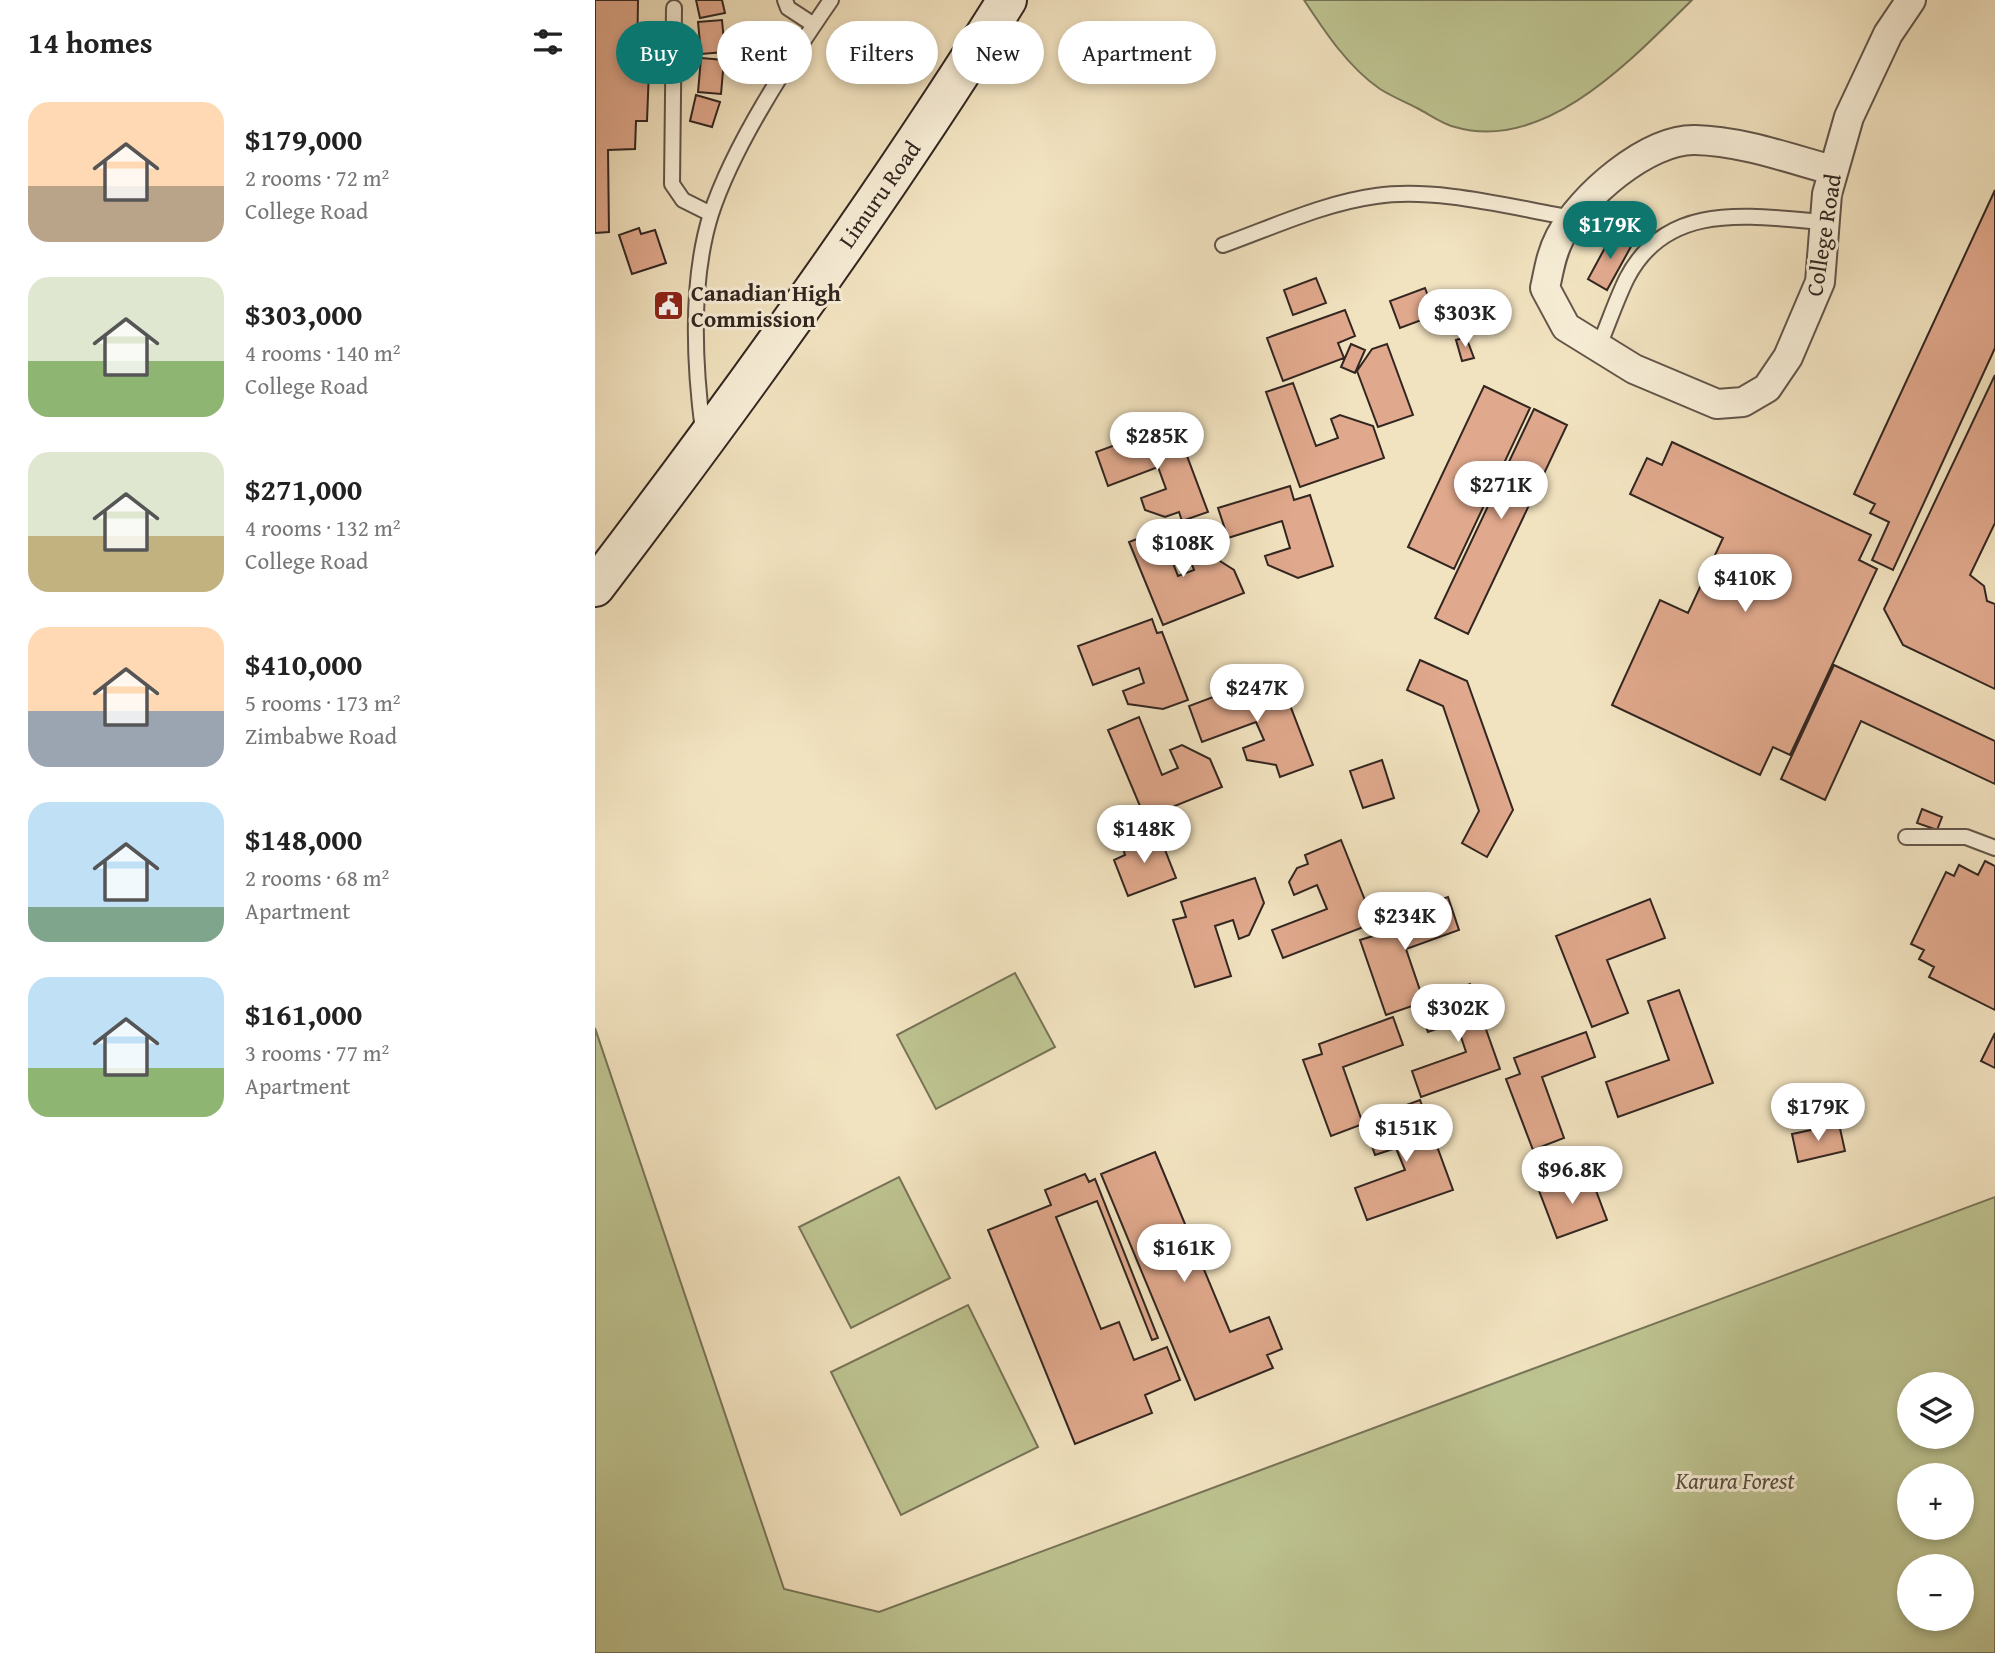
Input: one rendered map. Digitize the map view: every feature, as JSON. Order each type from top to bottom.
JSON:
[{"type":"main road","name":"Limuru Road","points":[[595,587],[705,443],[946,98],[1007,0]]},
{"type":"main road","points":[[595,613],[721,449],[888,214],[946,98]]},
{"type":"street","name":"College Road","points":[[1598,348],[1634,369],[1717,404],[1743,402],[1767,388],[1788,357],[1820,282],[1832,170],[1849,117],[1888,34],[1911,0]]},
{"type":"street","points":[[1598,348],[1566,327],[1545,288],[1551,256],[1574,218],[1590,197],[1622,171],[1651,152],[1675,143],[1710,141],[1775,154],[1832,170]]},
{"type":"lane","points":[[785,0],[788,8],[814,25]]},
{"type":"lane","points":[[705,443],[696,361],[700,276],[711,214],[763,108],[831,0]]},
{"type":"lane","points":[[674,8],[672,184],[683,200],[711,214]]},
{"type":"lane","points":[[1223,245],[1342,202],[1378,195],[1415,193],[1574,218]]},
{"type":"lane","points":[[1598,348],[1628,276],[1650,250],[1672,231],[1692,222],[1722,216],[1825,222]]},
{"type":"lane","points":[[1906,837],[1966,837],[1995,848]]},
{"type":"green space","points":[[1304,0],[1692,0],[1644,47],[1586,95],[1555,113],[1522,126],[1489,132],[1450,126],[1380,89],[1347,60]]},
{"type":"green space","points":[[1015,973],[1055,1047],[936,1109],[897,1035]]},
{"type":"green space","name":"Karura Forest","points":[[595,1028],[784,1589],[879,1612],[1995,1197],[1995,1653],[595,1653]]},
{"type":"green space","points":[[899,1177],[950,1278],[851,1328],[799,1227]]},
{"type":"green space","points":[[968,1305],[1038,1447],[901,1515],[831,1372]]},
{"type":"building","points":[[595,0],[638,0],[638,21],[616,21],[616,84],[648,84],[647,121],[636,121],[635,149],[608,150],[609,232],[595,233]]},
{"type":"building","points":[[696,0],[722,0],[725,13],[700,18]]},
{"type":"building","points":[[722,20],[717,21],[717,53],[703,54],[703,22]]},
{"type":"building","points":[[703,58],[717,59],[717,84],[722,84],[721,94],[698,92],[699,84],[703,84]]},
{"type":"building","points":[[696,95],[720,102],[712,127],[690,121]]},
{"type":"building","points":[[1995,190],[1995,348],[1893,570],[1872,560],[1889,522],[1870,513],[1875,504],[1854,494]]},
{"type":"building","points":[[639,228],[641,234],[655,230],[666,263],[632,274],[619,235]]},
{"type":"building","points":[[1613,233],[1633,243],[1607,290],[1588,279]]},
{"type":"building","points":[[1316,278],[1326,303],[1293,315],[1284,290]]},
{"type":"building","points":[[1425,288],[1435,315],[1400,328],[1390,301]]},
{"type":"building","points":[[1345,310],[1355,336],[1338,343],[1344,358],[1283,381],[1267,338]]},
{"type":"building","points":[[1466,337],[1474,358],[1462,361],[1456,340]]},
{"type":"building","points":[[1351,344],[1365,350],[1355,373],[1341,367]]},
{"type":"building","points":[[1387,344],[1413,415],[1378,427],[1357,371],[1372,349]]},
{"type":"building","points":[[1995,375],[1995,523],[1970,575],[1984,586],[1987,601],[1995,604],[1995,689],[1903,645],[1884,609]]},
{"type":"building","points":[[1293,383],[1316,446],[1338,438],[1331,419],[1340,415],[1373,426],[1384,458],[1300,487],[1266,392]]},
{"type":"building","points":[[1484,386],[1530,408],[1454,569],[1408,547]]},
{"type":"building","points":[[1534,409],[1567,425],[1468,634],[1435,618]]},
{"type":"building","points":[[1167,426],[1174,442],[1181,440],[1208,512],[1182,521],[1179,512],[1165,517],[1145,510],[1141,498],[1166,489],[1158,467],[1108,486],[1096,452]]},
{"type":"building","points":[[1672,442],[1871,535],[1859,560],[1877,569],[1790,755],[1773,747],[1760,775],[1612,705],[1660,600],[1688,613],[1723,538],[1630,494],[1647,458],[1662,465]]},
{"type":"building","points":[[1290,486],[1294,500],[1310,495],[1333,566],[1298,578],[1268,565],[1265,556],[1290,548],[1282,521],[1228,538],[1218,508]]},
{"type":"building","points":[[1160,530],[1178,576],[1194,570],[1188,554],[1201,549],[1234,570],[1244,593],[1163,625],[1129,542]]},
{"type":"building","points":[[1152,619],[1157,633],[1162,632],[1188,700],[1163,709],[1128,704],[1123,691],[1144,683],[1139,668],[1093,685],[1078,646]]},
{"type":"building","points":[[1420,660],[1467,681],[1513,810],[1487,857],[1462,843],[1479,811],[1443,706],[1407,690]]},
{"type":"building","points":[[1834,665],[1995,741],[1995,784],[1861,721],[1825,800],[1781,779]]},
{"type":"building","points":[[1272,675],[1277,689],[1283,687],[1313,765],[1280,777],[1276,765],[1247,760],[1243,748],[1264,740],[1256,722],[1202,742],[1189,706]]},
{"type":"building","points":[[1139,717],[1162,775],[1178,768],[1170,750],[1182,745],[1210,759],[1222,787],[1145,818],[1108,730]]},
{"type":"building","points":[[1382,760],[1394,798],[1363,808],[1350,771]]},
{"type":"building","points":[[1922,809],[1942,817],[1937,830],[1917,823]]},
{"type":"building","points":[[1158,832],[1176,878],[1128,896],[1114,860],[1125,855],[1122,845]]},
{"type":"building","points":[[1341,840],[1374,923],[1283,958],[1272,930],[1327,909],[1317,885],[1294,895],[1289,882],[1297,868],[1308,864],[1305,855]]},
{"type":"building","points":[[1985,861],[1995,866],[1995,1010],[1929,977],[1934,967],[1919,959],[1924,950],[1911,944],[1946,872],[1954,876],[1959,865],[1978,875]]},
{"type":"building","points":[[1255,878],[1264,903],[1249,935],[1239,939],[1233,920],[1215,926],[1231,976],[1195,987],[1173,920],[1186,917],[1181,902]]},
{"type":"building","points":[[1448,897],[1459,930],[1406,949],[1424,1002],[1386,1015],[1360,940],[1383,933],[1379,921]]},
{"type":"building","points":[[1650,899],[1665,938],[1607,960],[1628,1013],[1592,1027],[1556,936]]},
{"type":"building","points":[[1470,984],[1500,1069],[1421,1097],[1412,1071],[1466,1052],[1456,1022],[1428,1032],[1423,1020],[1433,1006],[1443,1002],[1440,995]]},
{"type":"building","points":[[1679,990],[1713,1083],[1618,1117],[1606,1082],[1669,1060],[1648,1001]]},
{"type":"building","points":[[1393,1017],[1403,1045],[1343,1067],[1363,1124],[1331,1136],[1303,1060],[1322,1054],[1319,1044]]},
{"type":"building","points":[[1586,1032],[1595,1057],[1542,1077],[1564,1138],[1533,1150],[1506,1079],[1520,1074],[1514,1058]]},
{"type":"building","points":[[1995,1033],[1995,1068],[1981,1061]]},
{"type":"building","points":[[1420,1100],[1453,1190],[1367,1220],[1355,1188],[1405,1170],[1396,1148],[1375,1155],[1371,1143],[1379,1124],[1390,1120],[1387,1112]]},
{"type":"building","points":[[1839,1124],[1845,1151],[1798,1162],[1792,1134]]},
{"type":"building","points":[[1155,1152],[1230,1332],[1269,1317],[1282,1349],[1267,1355],[1273,1368],[1195,1400],[1101,1174]]},
{"type":"building","points":[[1085,1174],[1089,1182],[1095,1179],[1158,1338],[1152,1340],[1097,1201],[1056,1217],[1101,1329],[1119,1322],[1134,1360],[1167,1347],[1180,1380],[1145,1395],[1152,1413],[1075,1444],[988,1230],[1051,1205],[1045,1190]]},
{"type":"building","points":[[1568,1177],[1571,1187],[1592,1180],[1607,1220],[1557,1238],[1538,1188]]},
{"type":"place","name":"Canadian High Commission","points":[[668,305]]}]
